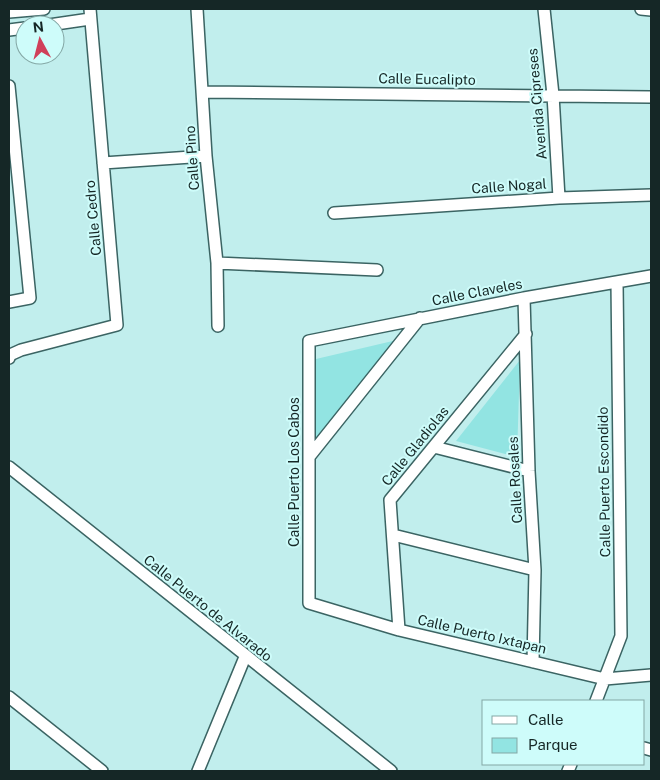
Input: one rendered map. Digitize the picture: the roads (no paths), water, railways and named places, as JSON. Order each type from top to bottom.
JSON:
[{"type":"street","points":[[9,12],[44,9]]},
{"type":"street","name":"Calle Pino","points":[[197,9],[206,156],[216,263],[218,326]]},
{"type":"street","name":"Avenida Cipreses","points":[[544,9],[553,95],[559,198]]},
{"type":"street","points":[[641,9],[651,10]]},
{"type":"street","points":[[65,21],[90,14]]},
{"type":"street","name":"Calle Cedro","points":[[9,358],[10,355],[21,350],[117,325],[90,14]]},
{"type":"street","points":[[9,86],[30,298],[9,302]]},
{"type":"street","name":"Calle Eucalipto","points":[[202,92],[651,97]]},
{"type":"street","points":[[103,162],[206,156]]},
{"type":"street","name":"Calle Nogal","points":[[334,213],[559,198],[651,195]]},
{"type":"street","points":[[216,263],[377,270]]},
{"type":"street","name":"Calle Claveles","points":[[308,341],[524,298],[651,276]]},
{"type":"street","name":"Calle Puerto Escondido","points":[[596,700],[621,636],[617,282]]},
{"type":"street","name":"Calle Rosales","points":[[524,298],[529,471],[535,570],[533,662]]},
{"type":"street","points":[[309,457],[420,318]]},
{"type":"street","name":"Calle Gladiolas","points":[[399,630],[390,500],[526,334]]},
{"type":"street","name":"Calle Puerto Los Cabos","points":[[308,341],[309,603]]},
{"type":"street","points":[[434,447],[529,471]]},
{"type":"street","name":"Calle Puerto de Alvarado","points":[[9,467],[245,658],[391,771]]},
{"type":"street","points":[[392,535],[535,570]]},
{"type":"street","name":"Calle Puerto Ixtapan","points":[[309,603],[399,630],[605,679],[651,675]]},
{"type":"street","points":[[198,771],[245,658]]},
{"type":"street","points":[[9,697],[102,771]]}]
